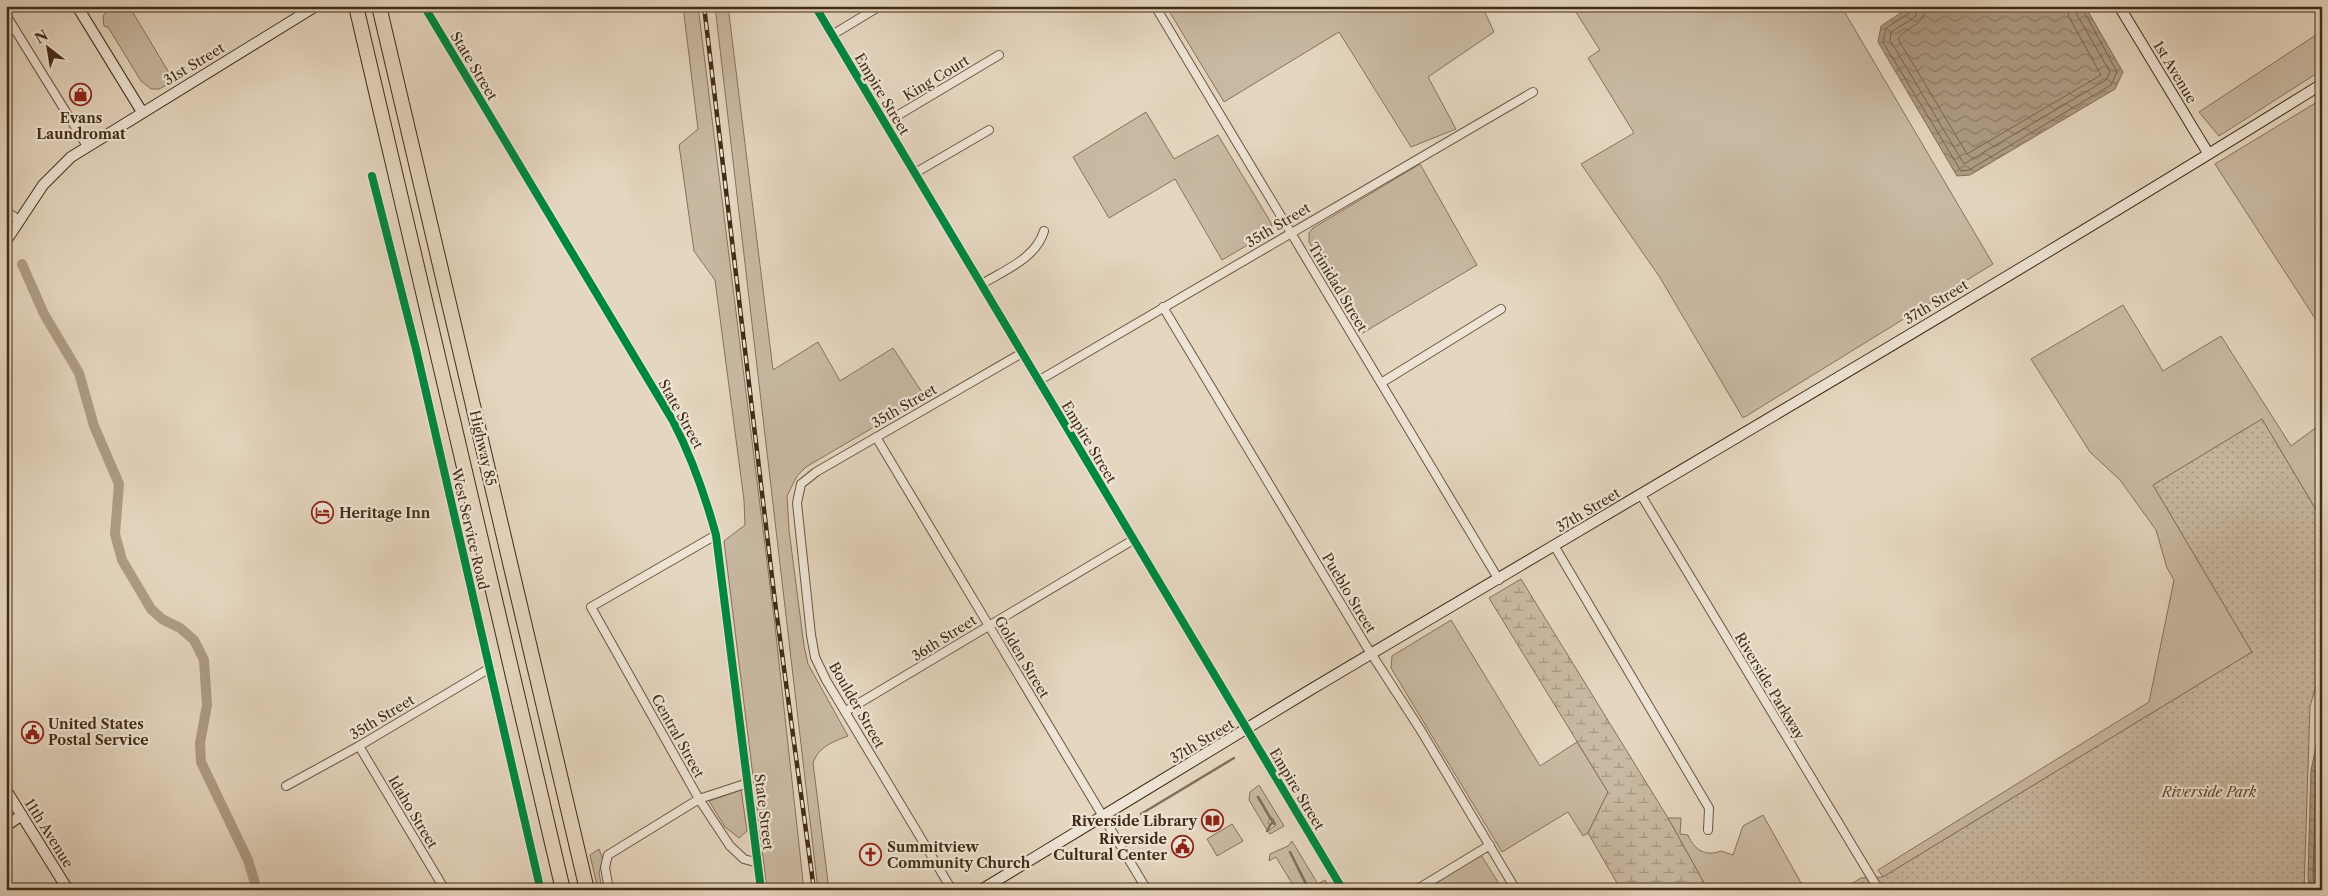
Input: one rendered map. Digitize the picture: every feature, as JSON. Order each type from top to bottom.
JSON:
[{"type":"highway","name":"Highway 85","points":[[356,6],[563,890]]},
{"type":"highway","name":"Highway 85","points":[[379,6],[587,890]]},
{"type":"main road","points":[[78,6],[142,112]]},
{"type":"main road","name":"31st Street","points":[[6,241],[43,185],[56,170],[87,146],[316,6]]},
{"type":"main road","name":"1st Avenue","points":[[2119,6],[2208,152]]},
{"type":"main road","name":"37th Street","points":[[981,890],[2322,84]]},
{"type":"main road","name":"11th Avenue","points":[[6,790],[68,890]]},
{"type":"main road","points":[[6,826],[22,815]]},
{"type":"street","name":"State Street","points":[[424,6],[673,421],[692,462],[706,499],[716,534],[761,890]]},
{"type":"street","name":"Empire Street","points":[[815,6],[982,284],[1132,540],[1343,890]]},
{"type":"street","points":[[832,35],[880,6]]},
{"type":"street","name":"Trinidad Street","points":[[1155,6],[1499,580]]},
{"type":"street","points":[[6,15],[87,146]]},
{"type":"street","name":"King Court","points":[[885,123],[999,55]]},
{"type":"street","name":"35th Street","points":[[1038,381],[1290,232],[1533,92]]},
{"type":"street","points":[[915,174],[989,130]]},
{"type":"street","name":"West Service Road","points":[[372,176],[413,340],[490,668],[539,884],[538,890]]},
{"type":"street","points":[[6,211],[19,220]]},
{"type":"street","points":[[982,284],[1024,259],[1041,242],[1044,231]]},
{"type":"street","name":"Pueblo Street","points":[[1163,307],[1371,655],[1420,728],[1516,890]]},
{"type":"street","points":[[1380,383],[1501,309]]},
{"type":"street","name":"35th Street","points":[[801,484],[816,472],[1022,353]]},
{"type":"street","name":"Golden Street","points":[[876,437],[1147,890]]},
{"type":"street","name":"Boulder Street","points":[[801,484],[797,503],[815,657],[952,890]]},
{"type":"street","name":"Riverside Parkway","points":[[1641,495],[1879,890]]},
{"type":"street","name":"Central Street","points":[[716,534],[591,607],[699,799],[730,846],[744,859],[758,863]]},
{"type":"street","name":"36th Street","points":[[846,711],[1132,540]]},
{"type":"street","points":[[1554,547],[1709,808],[1708,830]]},
{"type":"street","name":"35th Street","points":[[286,786],[359,746],[490,668]]},
{"type":"street","name":"Idaho Street","points":[[359,746],[445,890]]},
{"type":"street","points":[[609,890],[606,871],[608,856],[699,799],[748,783]]},
{"type":"street","points":[[1416,890],[1490,845]]},
{"type":"green space","points":[[110,6],[129,6],[174,81],[159,89],[151,89],[141,81],[108,27],[104,26],[103,16]]},
{"type":"green space","points":[[683,6],[698,6],[775,626],[804,890],[767,890],[724,541],[745,525],[744,500],[715,280],[694,251],[679,145],[698,129]]},
{"type":"green space","points":[[715,6],[728,6],[773,370],[818,342],[840,381],[893,348],[925,397],[806,467],[797,476],[787,496],[789,530],[808,664],[848,736],[832,743],[819,752],[813,763],[829,890],[818,890]]},
{"type":"green space","points":[[1166,6],[1482,6],[1494,32],[1428,77],[1456,129],[1411,147],[1339,32],[1224,102]]},
{"type":"green space","points":[[1572,6],[1841,6],[1993,264],[1743,418],[1659,276],[1581,164],[1634,133],[1588,58],[1600,50]]},
{"type":"green space","points":[[2322,31],[2322,70],[2219,136],[2199,112]]},
{"type":"green space","points":[[2322,99],[2322,329],[2215,164]]},
{"type":"green space","points":[[1146,112],[1174,159],[1218,135],[1270,221],[1272,226],[1268,233],[1222,260],[1175,179],[1109,218],[1073,157]]},
{"type":"green space","points":[[1420,164],[1477,265],[1361,334],[1309,242],[1309,233],[1313,228]]},
{"type":"green space","points":[[2123,305],[2163,371],[2221,336],[2291,446],[2322,423],[2322,520],[2262,419],[2153,485],[2252,652],[1883,877],[1878,870],[2149,702],[2174,580],[2167,568],[2156,530],[2120,480],[2090,452],[2031,359]]},
{"type":"green space","name":"Riverside Park","points":[[2262,419],[2322,520],[2322,667],[2310,706],[2304,890],[1842,890],[1861,878],[1883,877],[2252,652],[2153,485]]},
{"type":"green space","points":[[1521,579],[1668,818],[1708,890],[1621,890],[1588,833],[1608,792],[1489,598]]},
{"type":"green space","points":[[1451,620],[1540,766],[1577,742],[1608,792],[1588,833],[1583,836],[1568,812],[1502,852],[1391,668],[1392,656]]},
{"type":"green space","points":[[1259,785],[1284,826],[1270,834],[1268,831],[1276,825],[1273,818],[1271,819],[1257,796],[1270,819],[1268,822],[1270,826],[1267,830],[1249,800],[1250,792]]},
{"type":"green space","points":[[741,790],[747,831],[739,838],[725,827],[709,801]]},
{"type":"green space","points":[[1763,815],[1805,890],[1708,890],[1668,818],[1681,818],[1680,834],[1688,835],[1694,845],[1701,851],[1716,853],[1721,851],[1733,855],[1743,826]]},
{"type":"green space","points":[[1232,824],[1243,841],[1217,856],[1207,839]]},
{"type":"green space","points":[[1292,841],[1318,884],[1325,880],[1331,890],[1310,890],[1290,851],[1309,890],[1296,890],[1276,857],[1269,861],[1270,854],[1288,846]]},
{"type":"green space","points":[[599,849],[603,860],[599,872],[602,890],[598,890],[590,855]]},
{"type":"green space","points":[[1481,855],[1503,890],[1431,890],[1429,887]]},
{"type":"water","points":[[1911,6],[2085,6],[2123,72],[2115,89],[1970,175],[1957,176],[1878,42],[1881,26]]},
{"type":"water","points":[[2322,714],[2322,890],[2310,890],[2308,877],[2311,771]]},
{"type":"waterway","points":[[22,264],[44,314],[79,373],[94,426],[119,484],[115,534],[122,560],[151,609],[162,619],[180,628],[194,640],[204,660],[207,705],[200,743],[201,762],[248,860],[257,890]]},
{"type":"waterway","points":[[1141,814],[1234,758]]},
{"type":"waterway","points":[[1258,797],[1274,824]]},
{"type":"waterway","points":[[1267,831],[1272,822]]},
{"type":"waterway","points":[[1290,852],[1309,890]]},
{"type":"railway","points":[[704,6],[775,602],[814,890]]},
{"type":"cycle path","points":[[424,6],[673,421],[698,477],[716,535],[761,890]]},
{"type":"cycle path","points":[[815,6],[1343,890]]},
{"type":"cycle path","points":[[372,176],[416,349],[539,883],[538,890]]},
{"type":"place","name":"Evans Laundromat","points":[[81,95]]},
{"type":"place","name":"Heritage Inn","points":[[323,513]]},
{"type":"place","name":"United States Postal Service","points":[[32,732]]},
{"type":"place","name":"Riverside Library","points":[[1213,821]]},
{"type":"place","name":"Riverside Cultural Center","points":[[1183,847]]},
{"type":"place","name":"Summitview Community Church","points":[[871,855]]}]
